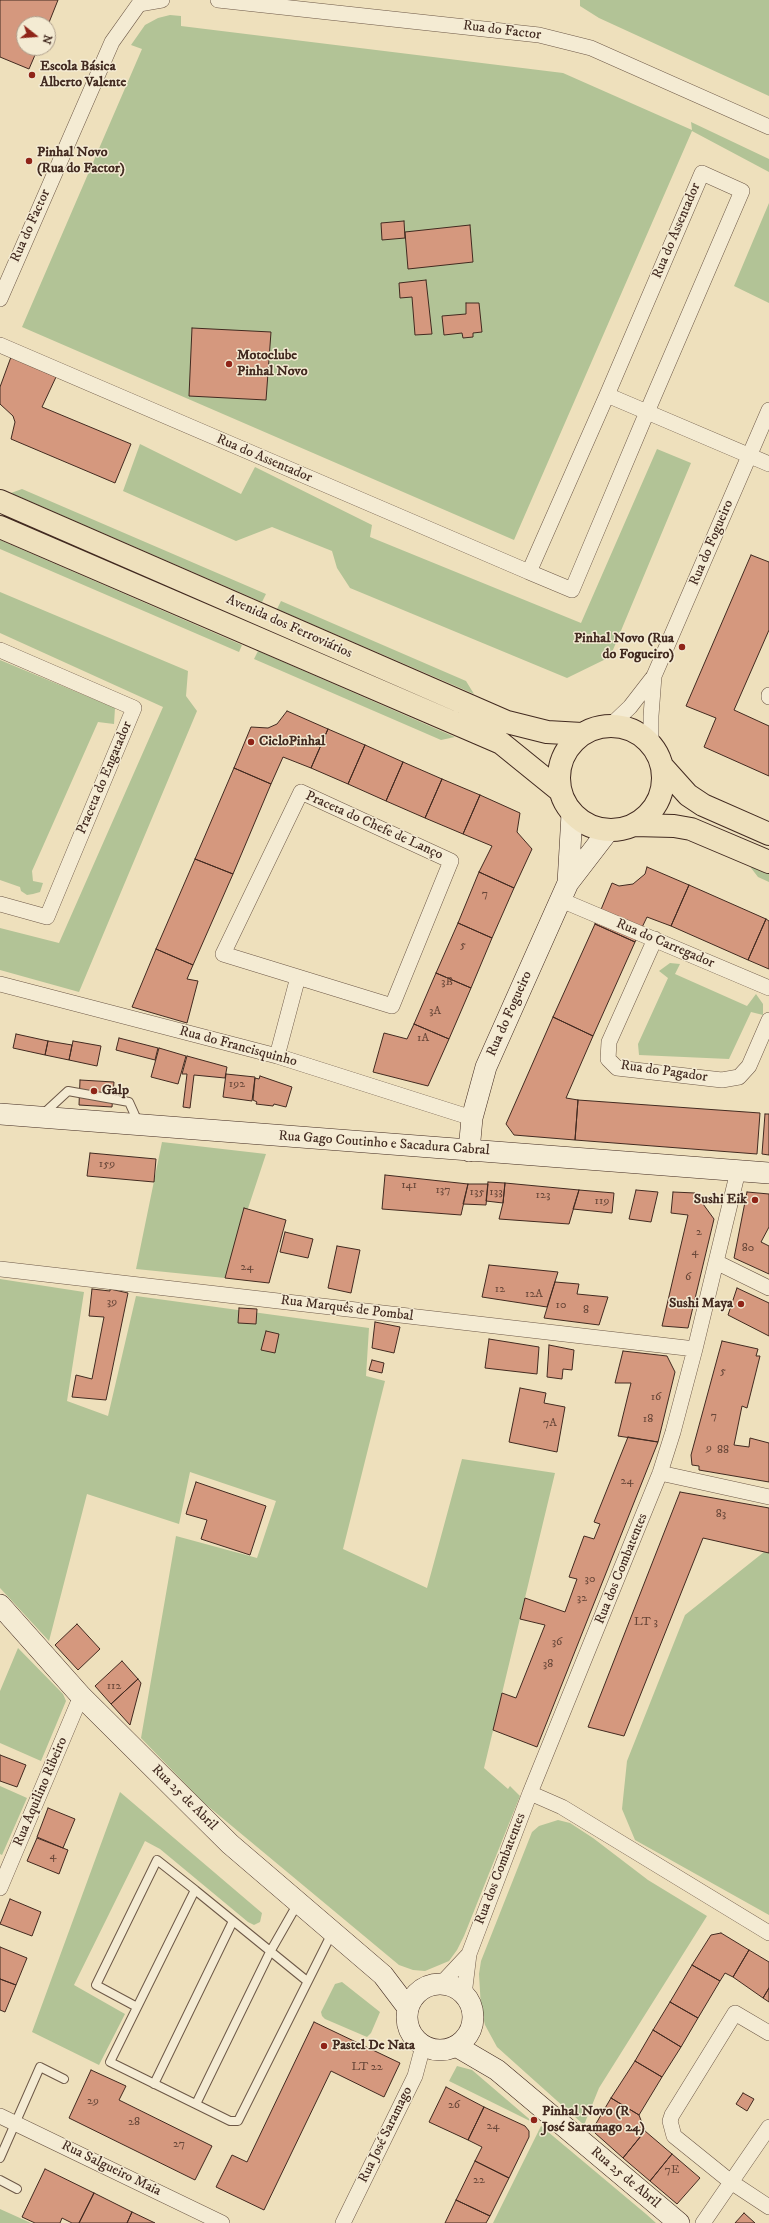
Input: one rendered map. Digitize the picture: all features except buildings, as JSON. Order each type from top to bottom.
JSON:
[{"type":"main road","name":"Avenida dos Ferroviários","points":[[0,501],[507,722],[547,732],[582,734]]},
{"type":"main road","name":"Avenida dos Ferroviários","points":[[0,527],[500,743],[559,790]]},
{"type":"main road","name":"Avenida dos Ferroviários","points":[[662,766],[663,784],[659,801],[649,815],[634,825],[622,830],[608,831],[594,829],[582,823],[572,814],[564,803],[559,790],[558,774],[562,758],[570,745],[582,734],[596,728],[610,726],[626,728],[640,734],[651,744],[662,766],[688,795],[703,805],[769,834]]},
{"type":"main road","name":"Avenida dos Ferroviários","points":[[634,825],[674,826],[691,829],[769,862]]},
{"type":"street","name":"Rua do Factor","points":[[0,299],[112,42],[139,4],[162,0]]},
{"type":"street","name":"Rua do Factor","points":[[218,0],[539,35],[591,48],[769,127]]},
{"type":"street","name":"Rua do Assentador","points":[[0,345],[529,572],[572,590],[742,191],[702,173],[529,572]]},
{"type":"street","points":[[607,395],[769,464]]},
{"type":"street","name":"Rua do Fogueiro","points":[[654,676],[769,410]]},
{"type":"street","name":"Praceta do Engatador","points":[[0,650],[134,708],[46,917],[0,904]]},
{"type":"street","points":[[610,726],[630,707],[654,676]]},
{"type":"street","points":[[651,744],[651,716],[654,676]]},
{"type":"street","name":"Praceta do Chefe de Lanço","points":[[301,792],[450,861],[392,1006],[298,977],[223,954],[301,792]]},
{"type":"street","name":"Rua do Fogueiro","points":[[564,891],[572,814]]},
{"type":"street","name":"Rua do Fogueiro","points":[[469,1151],[472,1118],[486,1067],[564,891],[608,831]]},
{"type":"street","name":"Rua do Carregador","points":[[564,891],[655,939],[769,988]]},
{"type":"street","name":"Rua do Pagador","points":[[655,939],[609,1042],[608,1059],[617,1068],[722,1080],[739,1077],[749,1066],[769,1020]]},
{"type":"street","points":[[278,1056],[298,977]]},
{"type":"street","name":"Rua do Francisquinho","points":[[0,984],[278,1056],[472,1118]]},
{"type":"street","name":"Rua Gago Coutinho e Sacadura Cabral","points":[[0,1114],[769,1173]]},
{"type":"street","name":"Rua dos Combatentes","points":[[464,1995],[469,1954],[530,1793],[660,1473],[673,1432],[695,1349],[738,1171]]},
{"type":"street","points":[[716,1262],[769,1288]]},
{"type":"street","name":"Rua Marquês de Pombal","points":[[0,1269],[695,1349]]},
{"type":"street","points":[[660,1473],[769,1497]]},
{"type":"street","name":"Rua 25 de Abril","points":[[0,1605],[81,1696],[230,1844],[383,1975],[408,2008]]},
{"type":"street","name":"Rua Aquilino Ribeiro","points":[[0,1888],[81,1696]]},
{"type":"street","points":[[530,1793],[562,1807],[769,1933]]},
{"type":"street","name":"Rua dos Combatentes","points":[[432,1987],[469,1954]]},
{"type":"street","name":"Rua 25 de Abril","points":[[383,1975],[432,1987]]},
{"type":"street","points":[[432,1987],[454,1988],[464,1995],[472,2010],[471,2028],[463,2041],[456,2046],[440,2050],[423,2046],[415,2039],[410,2030],[407,2019],[408,2008],[412,2001],[432,1987]]},
{"type":"street","points":[[769,2032],[735,2013],[672,2115],[670,2121],[674,2136],[731,2182],[769,2207]]},
{"type":"street","name":"Rua 25 de Abril","points":[[471,2028],[481,2050],[497,2070]]},
{"type":"street","name":"Rua José Saramago","points":[[343,2223],[415,2076],[423,2046]]},
{"type":"street","name":"Rua 25 de Abril","points":[[456,2046],[497,2070],[679,2223]]},
{"type":"street","name":"Rua Salgueiro Maia","points":[[0,2116],[222,2223]]},
{"type":"street","points":[[703,2223],[769,2129]]},
{"type":"lane","points":[[40,1117],[68,1091],[129,1102],[139,1125]]},
{"type":"lane","points":[[137,2007],[96,1985],[157,1860],[308,1981]]},
{"type":"lane","points":[[195,1890],[110,2062],[230,2121],[238,2121],[241,2118],[333,1931]]},
{"type":"lane","points":[[196,2104],[270,1952],[298,1902]]},
{"type":"lane","points":[[154,2084],[233,1921]]},
{"type":"lane","points":[[0,2158],[40,2067],[64,2079]]},
{"type":"lane","points":[[0,2180],[17,2189]]},
{"type":"green space","points":[[580,0],[769,0],[769,96],[599,18],[580,6]]},
{"type":"green space","points":[[170,15],[181,16],[181,26],[563,73],[692,130],[691,122],[769,159],[769,172],[692,131],[514,540],[22,327],[142,49],[131,45],[145,25],[158,18]]},
{"type":"green space","points":[[769,203],[769,303],[734,286]]},
{"type":"green space","points":[[140,444],[241,494],[255,467],[372,525],[370,537],[581,623],[657,449],[691,463],[610,657],[567,678],[350,588],[337,568],[332,551],[272,527],[236,541],[123,491]]},
{"type":"green space","points":[[22,489],[266,594],[262,602],[11,493]]},
{"type":"green space","points":[[0,540],[242,645],[239,652],[0,549]]},
{"type":"green space","points":[[0,592],[188,671],[186,696],[197,711],[79,992],[0,970],[0,928],[59,943],[163,707],[0,633]]},
{"type":"green space","points":[[281,601],[466,681],[474,694],[277,609]]},
{"type":"green space","points":[[258,651],[455,737],[441,740],[254,659]]},
{"type":"green space","points":[[0,660],[115,708],[114,724],[98,722],[32,871],[33,881],[43,883],[40,892],[27,895],[21,891],[20,887],[0,880]]},
{"type":"green space","points":[[748,864],[769,873],[769,882],[758,877]]},
{"type":"green space","points":[[670,963],[680,964],[675,974],[747,1006],[756,994],[763,1004],[763,1015],[751,1012],[729,1059],[639,1055],[638,1044],[668,978],[659,971]]},
{"type":"green space","points":[[162,1142],[266,1154],[225,1278],[136,1269]]},
{"type":"green space","points":[[0,1279],[84,1292],[67,1401],[108,1416],[136,1296],[369,1328],[366,1376],[385,1381],[343,1549],[427,1588],[462,1459],[555,1473],[484,1768],[508,1789],[510,1786],[520,1796],[464,1936],[457,1950],[449,1961],[425,1971],[413,1970],[399,1965],[203,1802],[141,1738],[176,1536],[257,1558],[276,1501],[190,1472],[179,1524],[87,1494],[49,1641],[0,1588]]},
{"type":"green space","points":[[764,1552],[769,1553],[769,1915],[635,1840],[622,1809],[627,1761],[685,1615]]},
{"type":"green space","points":[[18,1648],[63,1694],[66,1701],[41,1761],[0,1743],[0,1691]]},
{"type":"green space","points":[[0,1786],[27,1798],[2,1855],[0,1854]]},
{"type":"green space","points":[[120,1792],[262,1913],[260,1922],[254,1925],[248,1922],[160,1849],[145,1841],[74,1985],[125,2014],[99,2065],[32,2032]]},
{"type":"green space","points":[[558,1820],[570,1823],[593,1838],[648,1880],[707,1916],[599,2088],[584,2125],[497,2047],[485,2025],[481,2008],[479,1974],[481,1961],[532,1832],[539,1826]]},
{"type":"green space","points":[[342,1982],[380,2012],[371,2033],[367,2037],[325,2019],[322,2016],[321,2012],[335,1984]]},
{"type":"green space","points":[[457,2066],[472,2070],[534,2123],[449,2081]]},
{"type":"green space","points":[[541,2126],[646,2214],[656,2223],[493,2223]]},
{"type":"green space","points":[[0,2209],[31,2223],[0,2223]]},
{"type":"place","name":"Escola Básica Alberto Valente","points":[[32,75]]},
{"type":"place","name":"Pinhal Novo (Rua do Factor)","points":[[29,161]]},
{"type":"place","name":"Motoclube Pinhal Novo","points":[[229,364]]},
{"type":"place","name":"Pinhal Novo (Rua do Fogueiro)","points":[[682,647]]},
{"type":"place","name":"CicloPinhal","points":[[251,742]]},
{"type":"place","name":"Galp","points":[[94,1091]]},
{"type":"place","name":"Sushi Eik","points":[[755,1200]]},
{"type":"place","name":"Sushi Maya","points":[[741,1304]]},
{"type":"place","name":"Pastel De Nata","points":[[324,2046]]},
{"type":"place","name":"Pinhal Novo (R José Saramago 24)","points":[[534,2120]]}]
